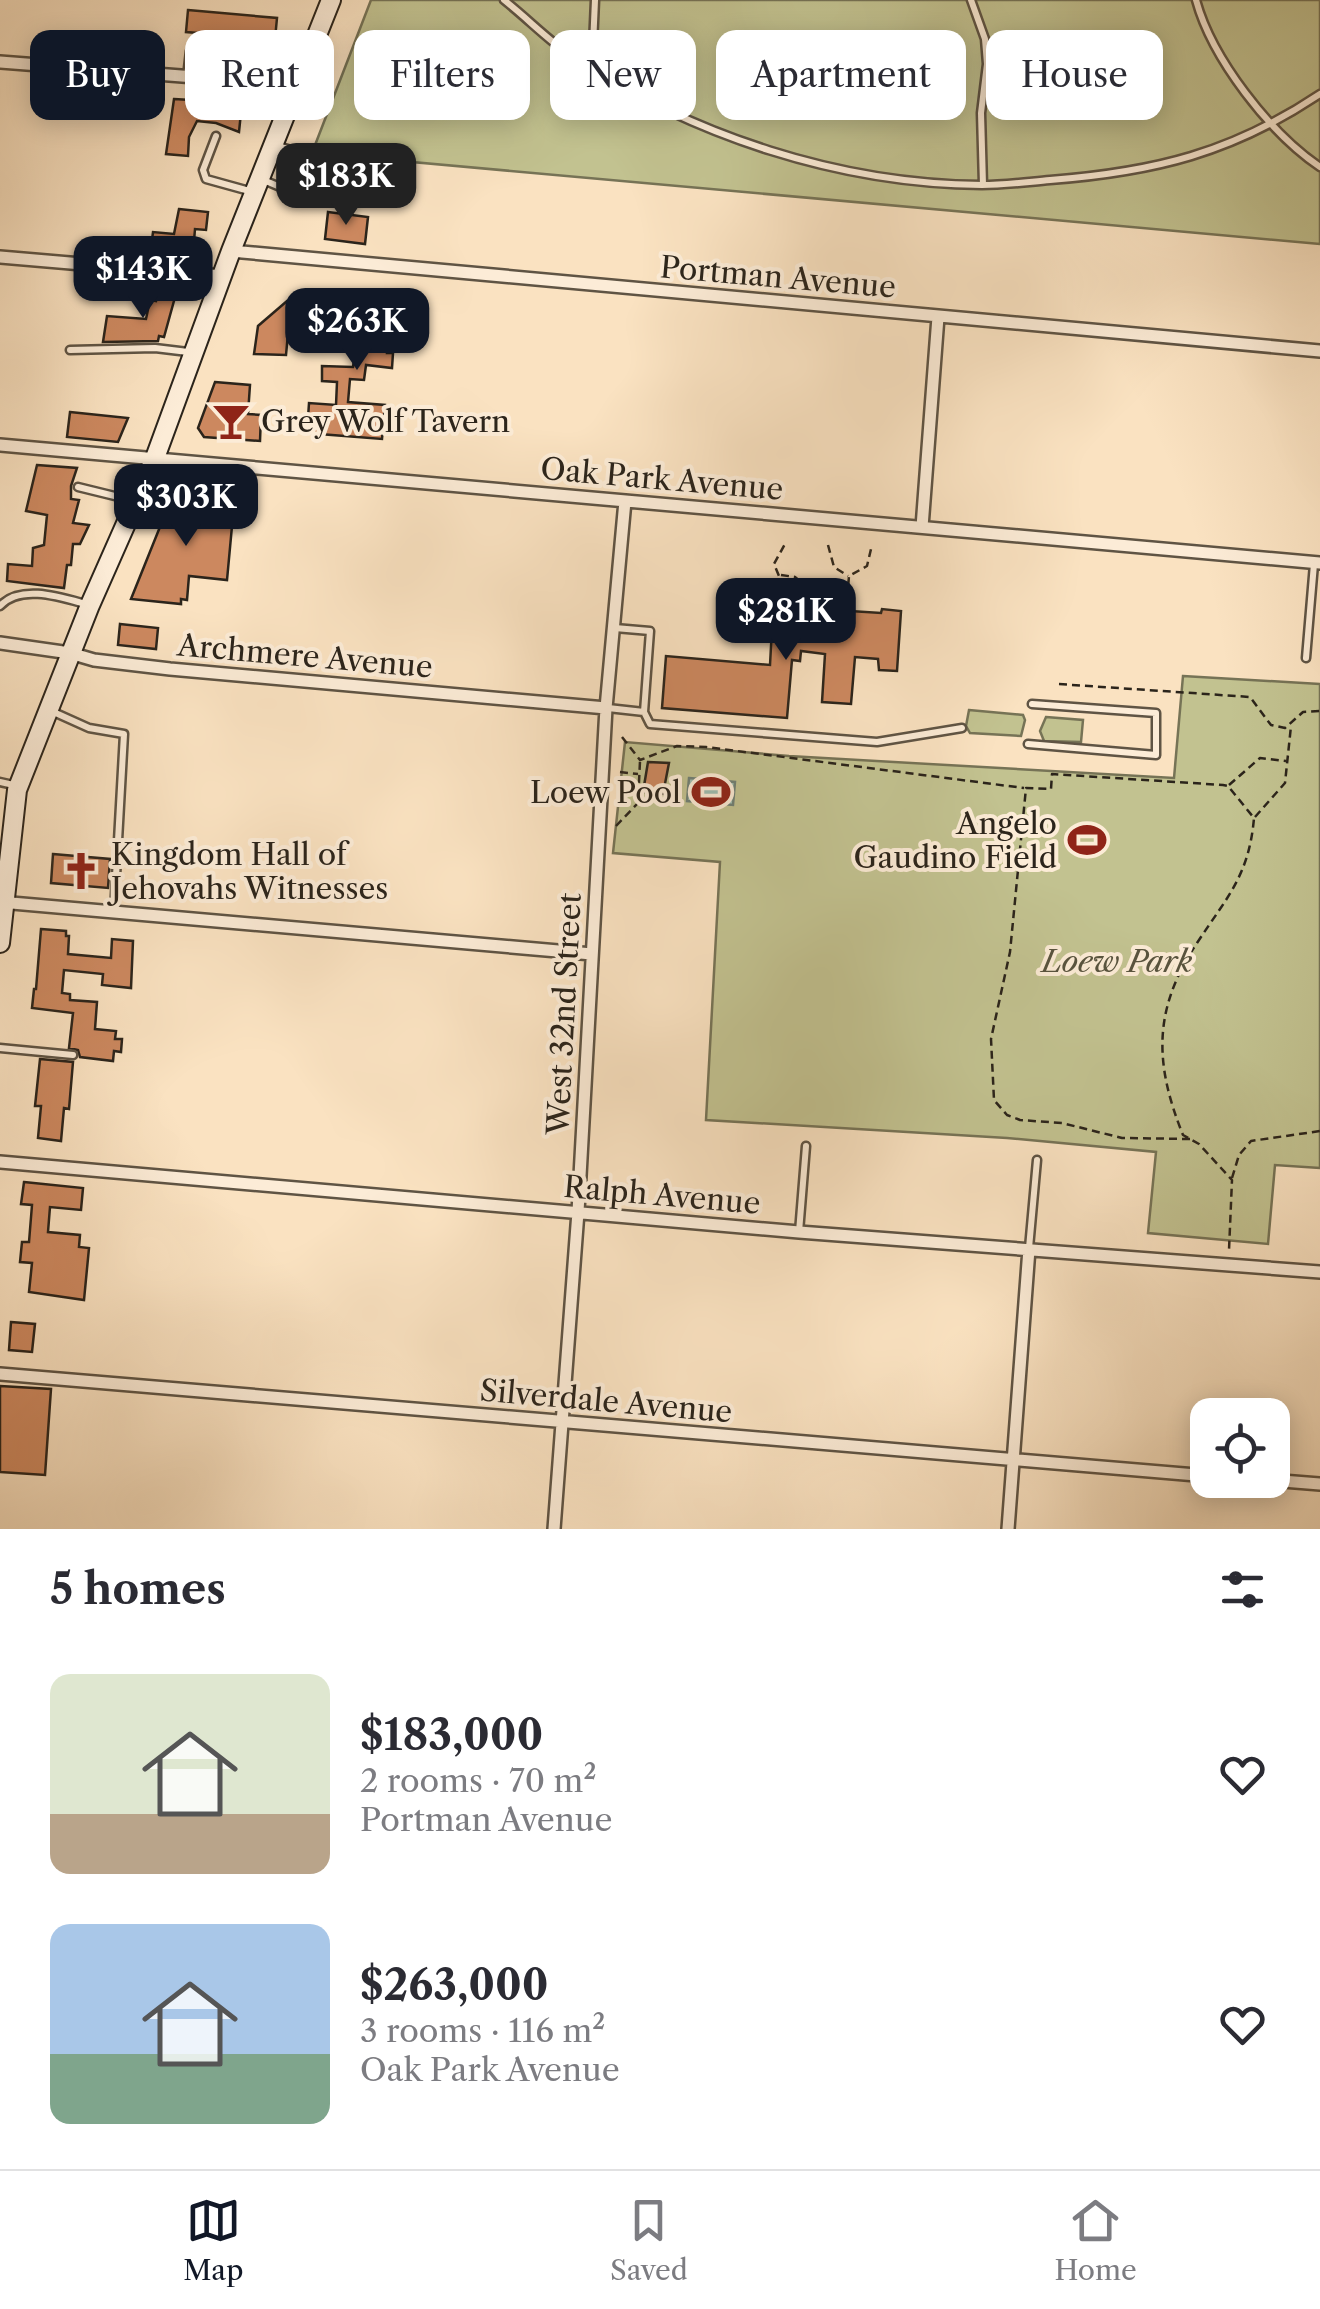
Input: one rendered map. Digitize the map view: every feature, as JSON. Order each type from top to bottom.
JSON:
[{"type":"main road","points":[[319,30],[331,0]]},
{"type":"main road","points":[[0,943],[7,813],[70,653],[155,458],[283,120]]},
{"type":"street","points":[[0,62],[185,77]]},
{"type":"street","name":"Portman Avenue","points":[[232,250],[1320,351]]},
{"type":"street","points":[[0,257],[222,276]]},
{"type":"street","points":[[922,527],[938,318]]},
{"type":"street","name":"Oak Park Avenue","points":[[0,445],[1317,563]]},
{"type":"street","name":"West 32nd Street","points":[[554,1529],[578,1212],[606,708],[625,501]]},
{"type":"street","name":"Archmere Avenue","points":[[0,643],[170,670],[606,708]]},
{"type":"street","points":[[2,902],[592,954]]},
{"type":"street","name":"Ralph Avenue","points":[[0,1162],[799,1232],[1320,1272]]},
{"type":"street","points":[[1008,1529],[1029,1249]]},
{"type":"street","name":"Silverdale Avenue","points":[[0,1374],[1190,1475]]},
{"type":"street","points":[[1290,1482],[1320,1484]]},
{"type":"lane","points":[[504,0],[550,39]]},
{"type":"lane","points":[[594,30],[595,0]]},
{"type":"lane","points":[[972,0],[987,64],[981,113],[983,185]]},
{"type":"lane","points":[[1196,0],[1210,38],[1271,126],[1291,148],[1320,167]]},
{"type":"lane","points":[[696,120],[770,150],[862,175],[983,185],[1107,176],[1178,162],[1271,126],[1320,94]]},
{"type":"lane","points":[[216,136],[203,170],[206,179],[292,192],[375,197],[372,162],[315,157],[273,145]]},
{"type":"lane","points":[[70,350],[155,348],[193,353]]},
{"type":"lane","points":[[78,488],[136,502]]},
{"type":"lane","points":[[1306,658],[1317,563]]},
{"type":"lane","points":[[0,606],[16,595],[27,594],[90,606]]},
{"type":"lane","points":[[614,628],[650,631],[644,712],[650,724],[877,742],[962,728]]},
{"type":"lane","points":[[1028,744],[1156,755],[1156,713],[1032,704]]},
{"type":"lane","points":[[606,708],[644,712]]},
{"type":"lane","points":[[48,710],[89,728],[124,734],[114,912]]},
{"type":"lane","points":[[0,782],[19,786]]},
{"type":"lane","points":[[0,1048],[73,1054]]},
{"type":"lane","points":[[799,1232],[806,1146]]},
{"type":"lane","points":[[1029,1249],[1037,1160]]},
{"type":"path","points":[[778,574],[774,564],[786,542]]},
{"type":"path","points":[[828,546],[834,567],[849,576]]},
{"type":"path","points":[[849,576],[867,566],[871,549]]},
{"type":"path","points":[[778,574],[795,577],[818,596],[847,600]]},
{"type":"path","points":[[772,634],[752,636],[764,621],[763,593],[778,574]]},
{"type":"path","points":[[846,611],[849,576]]},
{"type":"path","points":[[1060,684],[1250,697],[1271,726],[1292,726]]},
{"type":"path","points":[[1232,1180],[1198,1144],[1184,1135],[1177,1119],[1163,1062],[1164,1009],[1178,973],[1244,871],[1254,818],[1286,783],[1292,726],[1303,712],[1320,710]]},
{"type":"path","points":[[616,826],[638,803],[640,774],[640,760],[622,737]]},
{"type":"path","points":[[640,760],[678,746],[706,747],[1051,789],[1052,774],[1228,786],[1260,758],[1288,762]]},
{"type":"path","points":[[620,772],[640,774]]},
{"type":"path","points":[[1228,786],[1254,818]]},
{"type":"path","points":[[1026,788],[1010,952],[991,1039],[994,1100],[1007,1115],[1020,1120],[1062,1123],[1122,1138],[1190,1140]]},
{"type":"path","points":[[1229,1250],[1232,1180],[1238,1154],[1250,1141],[1320,1131]]},
{"type":"green space","points":[[371,0],[1320,0],[1320,244],[312,153],[325,120],[334,120],[334,96],[354,44],[354,120],[530,120],[530,30],[359,30]]},
{"type":"green space","name":"Loew Park","points":[[1183,676],[1320,684],[1320,1168],[1275,1165],[1268,1244],[1148,1233],[1156,1152],[1007,1138],[706,1120],[720,862],[613,853],[625,742],[789,756],[1174,778]]},
{"type":"green space","points":[[969,710],[1023,715],[1021,736],[970,733],[966,726]]},
{"type":"green space","points":[[1046,717],[1083,720],[1081,742],[1044,741],[1040,731]]},
{"type":"shaded area","name":"Loew Pool","points":[[689,778],[735,782],[733,805],[687,801]]},
{"type":"building","points":[[188,10],[277,18],[276,30],[186,30]]},
{"type":"building","points":[[174,99],[185,100],[185,120],[240,120],[239,132],[197,121],[189,137],[188,156],[166,154]]},
{"type":"building","points":[[317,164],[358,168],[357,187],[316,184]]},
{"type":"building","points":[[179,209],[208,212],[206,230],[195,229],[193,253],[151,248],[153,232],[174,234]]},
{"type":"building","points":[[328,212],[368,217],[365,244],[325,239]]},
{"type":"building","points":[[160,286],[177,290],[164,337],[159,336],[158,341],[103,342],[107,316],[146,319],[150,300],[156,301]]},
{"type":"building","points":[[348,293],[391,298],[387,353],[393,353],[392,368],[366,365],[364,380],[350,379],[348,402],[385,405],[382,439],[307,433],[309,403],[336,405],[337,382],[322,381],[322,366],[353,367],[358,331],[345,329]]},
{"type":"building","points":[[287,301],[299,315],[289,323],[286,355],[254,354],[258,326]]},
{"type":"building","name":"Grey Wolf Tavern","points":[[215,382],[250,385],[248,414],[261,415],[260,441],[204,437],[198,428]]},
{"type":"building","points":[[70,412],[128,418],[118,442],[67,437]]},
{"type":"building","points":[[37,465],[77,468],[71,486],[71,499],[79,500],[73,523],[89,525],[80,544],[73,544],[64,588],[7,581],[8,564],[32,566],[33,548],[44,545],[47,515],[26,511]]},
{"type":"building","points":[[188,490],[221,494],[218,524],[232,526],[227,580],[189,576],[187,600],[181,599],[181,604],[131,599],[170,502],[174,495]]},
{"type":"building","points":[[785,601],[803,603],[803,608],[901,611],[897,671],[879,670],[878,659],[855,657],[851,704],[822,702],[825,654],[801,651],[800,661],[792,660],[787,718],[662,708],[666,656],[770,665],[772,628],[783,628]]},
{"type":"building","points":[[120,624],[158,628],[156,649],[118,645]]},
{"type":"building","points":[[648,762],[669,763],[663,794],[643,792]]},
{"type":"building","name":"Kingdom Hall of Jehovahs Witnesses","points":[[53,854],[110,859],[108,888],[51,883]]},
{"type":"building","points":[[41,929],[66,931],[68,954],[111,958],[112,939],[133,941],[131,988],[102,985],[103,974],[64,970],[62,993],[70,994],[70,1000],[97,1002],[95,1029],[116,1031],[115,1039],[122,1039],[121,1052],[114,1051],[113,1061],[80,1057],[78,1050],[69,1048],[73,1013],[32,1008]]},
{"type":"building","points":[[40,1059],[73,1062],[69,1109],[64,1108],[61,1141],[38,1138],[41,1106],[35,1106]]},
{"type":"building","points":[[24,1182],[83,1188],[81,1210],[50,1207],[48,1232],[80,1235],[79,1247],[89,1248],[84,1300],[29,1292],[32,1263],[20,1262],[22,1242],[29,1242],[32,1205],[21,1204]]},
{"type":"building","points":[[11,1322],[35,1324],[32,1352],[9,1350]]},
{"type":"building","points":[[0,1386],[51,1389],[45,1475],[0,1472]]},
{"type":"place","name":"Grey Wolf Tavern","points":[[231,421]]},
{"type":"place","name":"Loew Pool","points":[[711,792]]},
{"type":"place","name":"Angelo Gaudino Field","points":[[1087,840]]},
{"type":"place","name":"Kingdom Hall of Jehovahs Witnesses","points":[[81,871]]}]
